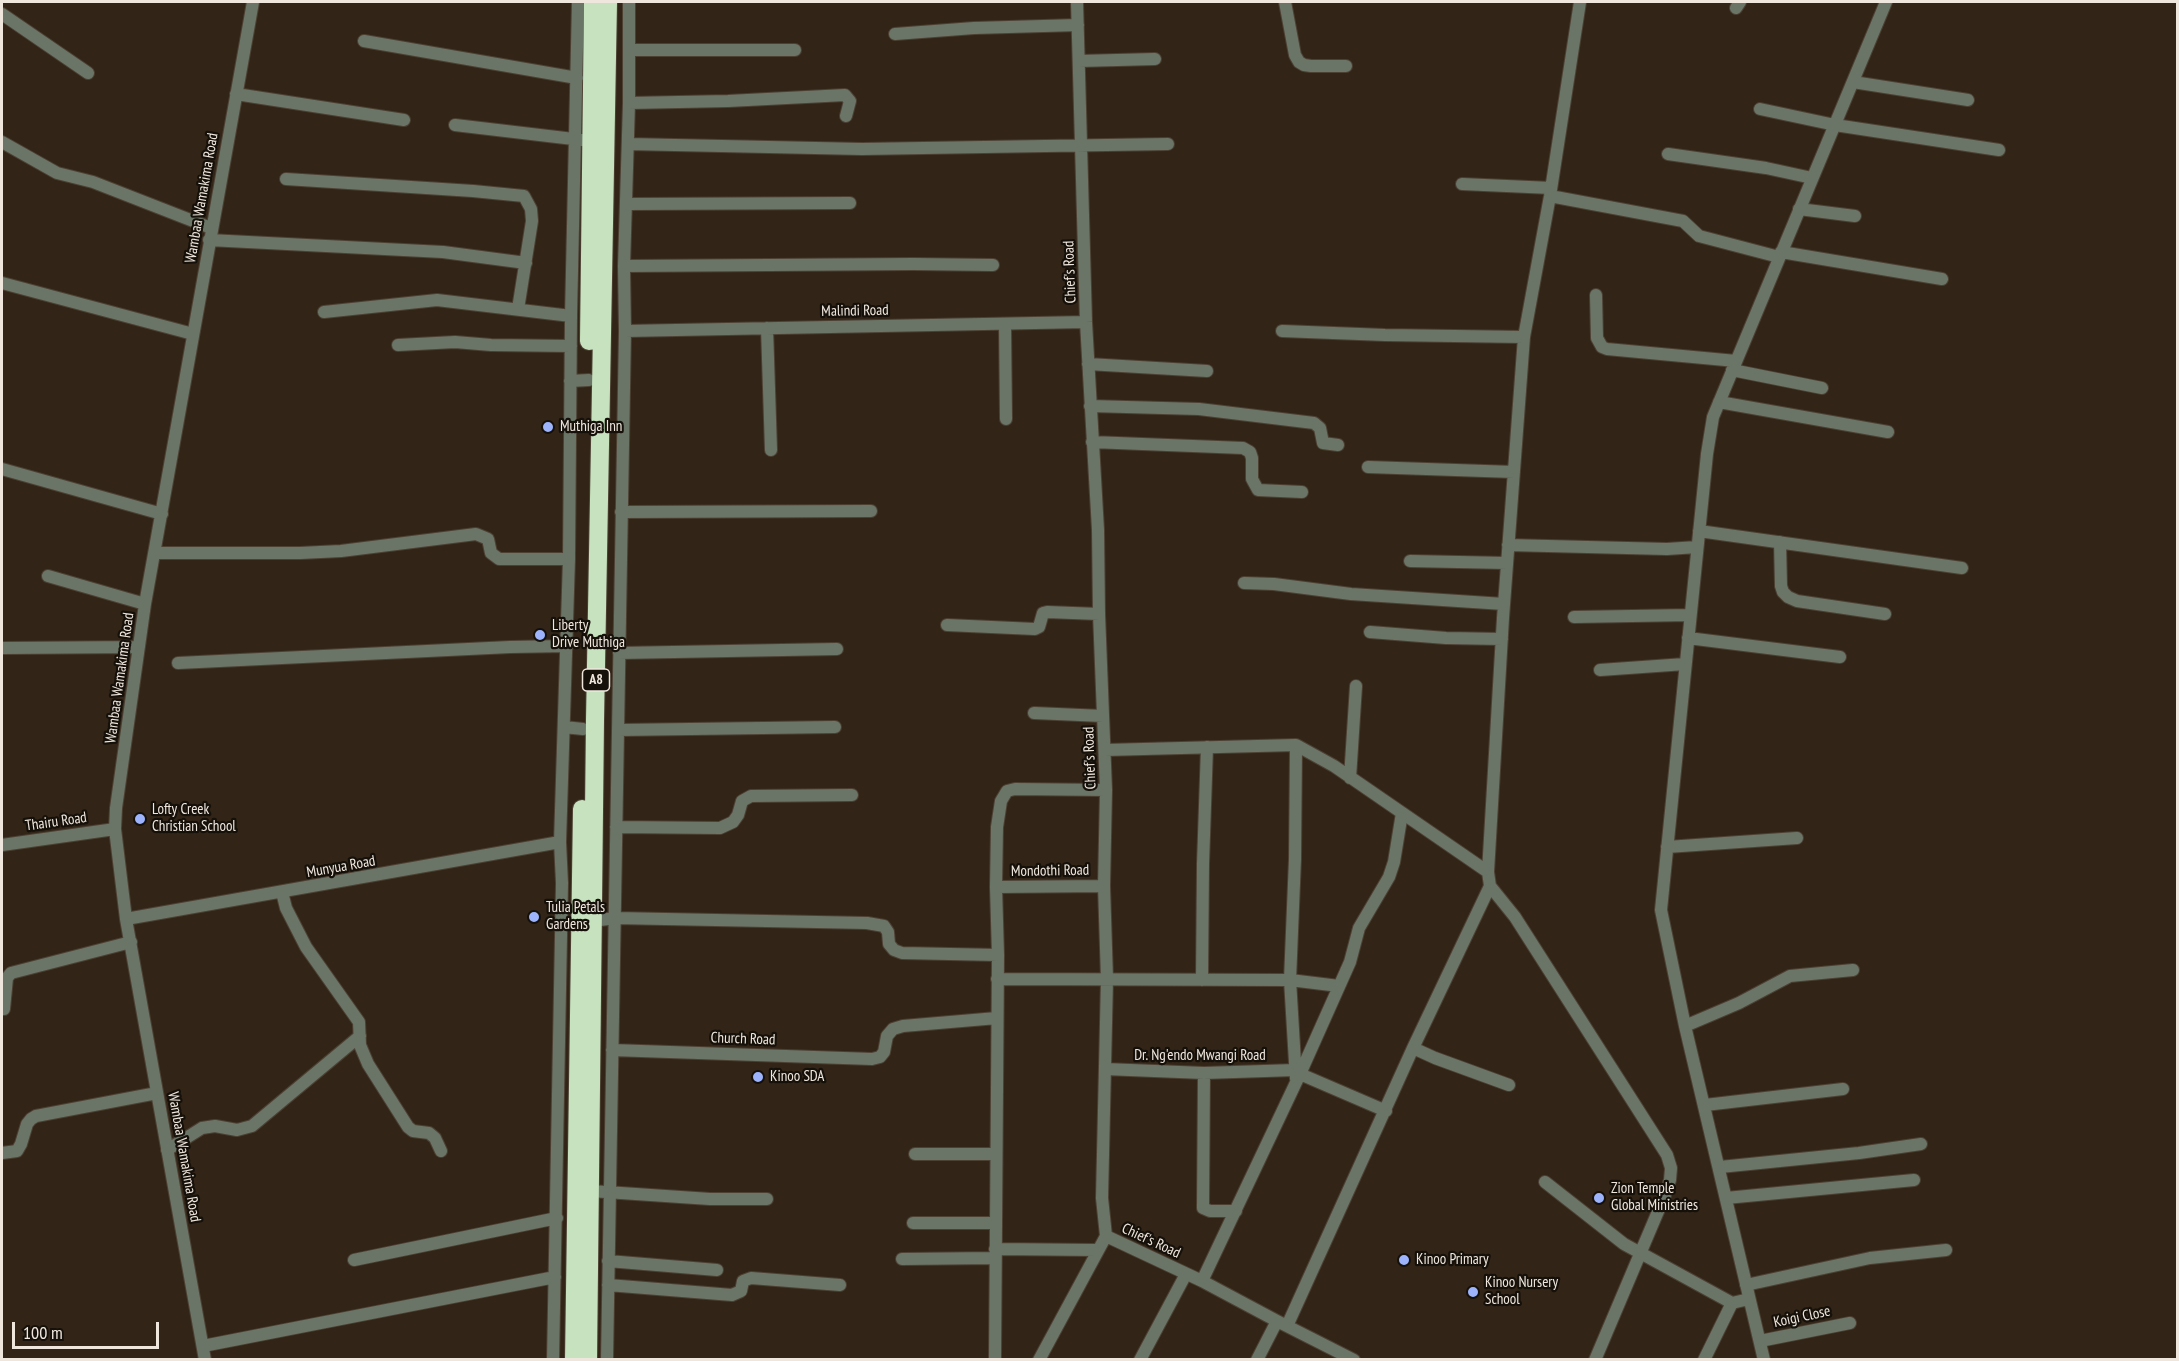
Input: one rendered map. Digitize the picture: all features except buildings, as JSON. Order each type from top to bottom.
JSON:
[{"type":"highway","name":"A8","points":[[574,1359],[587,380],[584,140],[593,2]]},
{"type":"highway","name":"A8","points":[[588,1359],[600,1193],[593,921],[598,530],[587,380],[608,2]]},
{"type":"street","name":"Wambaa Wamakima Road","points":[[205,1359],[126,919],[115,830],[116,808],[145,604],[253,2]]},
{"type":"street","points":[[553,1359],[562,883],[560,842],[569,559],[587,380],[571,346],[571,316],[584,140],[577,78],[578,2]]},
{"type":"street","points":[[607,1359],[608,1262],[600,1193],[612,1050],[625,332],[624,266],[629,103],[628,2]]},
{"type":"street","name":"Chief's Road","points":[[1077,2],[1086,322],[1098,530],[1106,790],[1104,885],[1107,979],[1102,1198],[1106,1236],[1202,1281],[1354,1359]]},
{"type":"street","points":[[1285,2],[1295,55],[1299,62],[1311,66],[1346,66]]},
{"type":"street","points":[[1580,2],[1524,337],[1504,603],[1488,872],[1490,886],[1515,917],[1667,1155],[1671,1168],[1670,1180],[1641,1253],[1595,1359]]},
{"type":"street","points":[[1764,1359],[1661,910],[1709,435],[1719,402],[1886,2]]},
{"type":"street","points":[[2,14],[88,73]]},
{"type":"street","points":[[895,34],[974,28],[1078,26]]},
{"type":"street","points":[[364,41],[577,78]]},
{"type":"street","points":[[629,50],[795,50]]},
{"type":"street","points":[[1079,61],[1155,59]]},
{"type":"street","points":[[1853,82],[1968,100]]},
{"type":"street","points":[[236,94],[404,120]]},
{"type":"street","points":[[629,103],[845,95],[850,101],[846,116]]},
{"type":"street","points":[[1760,109],[1835,125],[1999,150]]},
{"type":"street","points":[[455,125],[584,140]]},
{"type":"street","points":[[2,142],[57,173],[93,183],[210,234],[442,252],[526,263]]},
{"type":"street","points":[[628,144],[862,149],[1168,144]]},
{"type":"street","points":[[1668,154],[1766,168],[1812,178]]},
{"type":"street","points":[[286,179],[524,196],[531,209],[532,221],[518,309]]},
{"type":"street","points":[[1462,184],[1550,192],[1683,221],[1699,236],[1780,254],[1942,279]]},
{"type":"street","points":[[626,204],[850,203]]},
{"type":"street","points":[[1799,209],[1855,216]]},
{"type":"street","points":[[624,266],[993,265]]},
{"type":"street","points":[[2,283],[193,334]]},
{"type":"street","points":[[1596,295],[1597,338],[1602,347],[1734,366],[1822,388]]},
{"type":"street","points":[[324,312],[437,300],[571,316]]},
{"type":"street","name":"Malindi Road","points":[[625,332],[1086,322]]},
{"type":"street","points":[[1005,324],[1006,419]]},
{"type":"street","points":[[766,328],[771,450]]},
{"type":"street","points":[[1282,331],[1385,336],[1524,337]]},
{"type":"street","points":[[398,345],[455,342],[571,346]]},
{"type":"street","points":[[1088,364],[1207,371]]},
{"type":"street","points":[[587,380],[623,380]]},
{"type":"street","points":[[1719,402],[1888,432]]},
{"type":"street","points":[[1090,406],[1198,409],[1314,423],[1320,428],[1323,443],[1338,445]]},
{"type":"street","points":[[1092,442],[1243,448],[1250,452],[1252,479],[1258,490],[1302,492]]},
{"type":"street","points":[[1368,466],[1514,475]]},
{"type":"street","points":[[2,469],[162,514]]},
{"type":"street","points":[[1402,474],[1514,475]]},
{"type":"street","points":[[621,512],[871,511]]},
{"type":"street","points":[[598,530],[621,533]]},
{"type":"street","points":[[1699,531],[1962,568]]},
{"type":"street","points":[[156,552],[330,551],[476,534],[488,539],[491,553],[500,559],[569,559]]},
{"type":"street","points":[[1780,542],[1781,586],[1788,597],[1797,601],[1885,614]]},
{"type":"street","points":[[1508,545],[1667,549],[1697,547]]},
{"type":"street","points":[[1410,561],[1507,563]]},
{"type":"street","points":[[48,576],[145,604]]},
{"type":"street","points":[[1244,584],[1274,584],[1351,594],[1504,603]]},
{"type":"street","points":[[947,625],[1035,629],[1039,627],[1043,614],[1047,612],[1099,614]]},
{"type":"street","points":[[1574,616],[1690,615]]},
{"type":"street","points":[[1370,632],[1446,638],[1502,639]]},
{"type":"street","points":[[1688,638],[1840,657]]},
{"type":"street","points":[[178,663],[567,646]]},
{"type":"street","points":[[2,648],[139,647]]},
{"type":"street","points":[[619,653],[837,649]]},
{"type":"street","points":[[1600,670],[1685,664]]},
{"type":"street","points":[[1350,778],[1356,686]]},
{"type":"street","points":[[1034,713],[1103,716]]},
{"type":"street","points":[[564,727],[583,729]]},
{"type":"street","points":[[618,730],[835,727]]},
{"type":"street","points":[[1105,750],[1296,744],[1312,752],[1488,872]]},
{"type":"street","points":[[1296,744],[1295,859],[1290,980],[1297,1075]]},
{"type":"street","points":[[1203,980],[1203,864],[1207,747]]},
{"type":"street","points":[[995,1359],[998,979],[996,887],[997,827],[1002,796],[1006,791],[1015,789],[1106,790]]},
{"type":"street","points":[[616,827],[720,828],[733,822],[738,816],[742,801],[751,796],[852,795]]},
{"type":"street","points":[[1202,1281],[1350,962],[1359,928],[1389,877],[1394,862],[1402,813]]},
{"type":"street","name":"Thairu Road","points":[[2,845],[115,830]]},
{"type":"street","points":[[1667,847],[1797,838]]},
{"type":"street","name":"Munyua Road","points":[[126,919],[560,842]]},
{"type":"street","points":[[562,883],[581,882]]},
{"type":"street","name":"Mondothi Road","points":[[996,887],[1104,885]]},
{"type":"street","points":[[1257,1359],[1282,1324],[1386,1111],[1413,1048],[1490,886]]},
{"type":"street","points":[[282,892],[291,921],[306,947],[359,1022],[362,1053],[402,1119],[413,1131],[429,1133],[435,1138],[441,1151]]},
{"type":"street","points":[[593,921],[615,918],[878,924],[884,926],[888,932],[889,944],[894,950],[902,953],[998,954]]},
{"type":"street","points":[[561,939],[580,939]]},
{"type":"street","points":[[4,1009],[8,978],[12,973],[131,942]]},
{"type":"street","points":[[1686,1026],[1739,1003],[1791,976],[1853,970]]},
{"type":"street","points":[[998,979],[1290,980],[1339,986]]},
{"type":"street","name":"Church Road","points":[[612,1050],[872,1059],[880,1058],[884,1052],[887,1036],[893,1029],[903,1026],[997,1018]]},
{"type":"street","points":[[167,1150],[202,1128],[214,1126],[237,1130],[252,1126],[360,1036]]},
{"type":"street","points":[[1413,1048],[1509,1085]]},
{"type":"street","name":"Dr. Ng'endo Mwangi Road","points":[[1105,1069],[1297,1075]]},
{"type":"street","points":[[1204,1073],[1203,1208],[1210,1211],[1236,1211]]},
{"type":"street","points":[[1297,1075],[1386,1111]]},
{"type":"street","points":[[1705,1105],[1843,1089]]},
{"type":"street","points":[[2,1153],[17,1151],[27,1124],[36,1116],[157,1093]]},
{"type":"street","points":[[1720,1167],[1859,1153],[1921,1144]]},
{"type":"street","points":[[915,1154],[996,1154]]},
{"type":"street","points":[[1726,1198],[1914,1180]]},
{"type":"street","points":[[1545,1182],[1624,1244],[1732,1302],[1749,1299]]},
{"type":"street","points":[[600,1193],[710,1199],[766,1199]]},
{"type":"street","points":[[354,1260],[557,1218]]},
{"type":"street","points":[[913,1223],[995,1223]]},
{"type":"street","points":[[1039,1359],[1106,1236]]},
{"type":"street","points":[[902,1258],[1097,1250]]},
{"type":"street","points":[[1746,1285],[1870,1258],[1946,1250]]},
{"type":"street","points":[[608,1262],[717,1270]]},
{"type":"street","points":[[1140,1359],[1186,1274]]},
{"type":"street","points":[[202,1346],[555,1277]]},
{"type":"street","points":[[608,1285],[732,1295],[741,1291],[743,1281],[751,1278],[840,1285]]},
{"type":"street","points":[[1704,1359],[1732,1302]]},
{"type":"street","name":"Koigi Close","points":[[1760,1341],[1850,1323]]},
{"type":"place","name":"Muthiga Inn","points":[[548,427]]},
{"type":"place","name":"Liberty Drive Muthiga","points":[[540,635]]},
{"type":"place","name":"Lofty Creek Christian School","points":[[140,819]]},
{"type":"place","name":"Tulia Petals Gardens","points":[[534,917]]},
{"type":"place","name":"Kinoo SDA","points":[[758,1077]]},
{"type":"place","name":"Zion Temple Global Ministries","points":[[1599,1198]]},
{"type":"place","name":"Kinoo Primary","points":[[1404,1260]]},
{"type":"place","name":"Kinoo Nursery School","points":[[1473,1292]]}]
